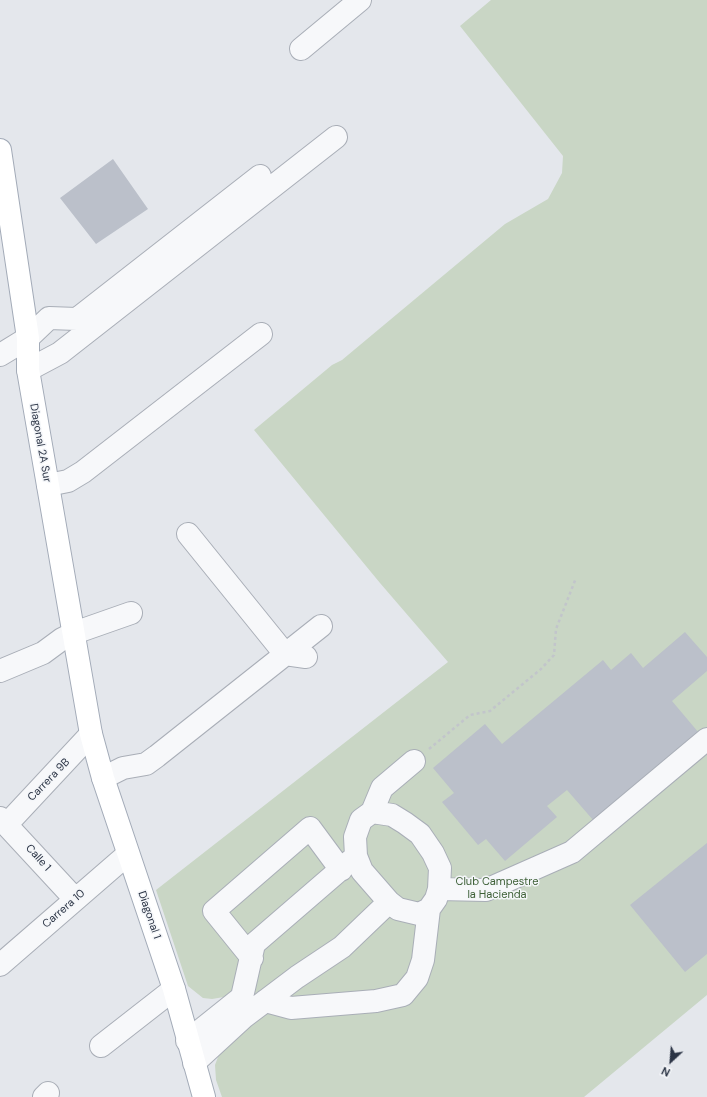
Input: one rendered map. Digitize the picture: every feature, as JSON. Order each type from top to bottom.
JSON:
[{"type":"main road","name":"Diagonal 2A Sur","points":[[0,150],[28,338],[28,370],[58,482],[74,633],[91,734]]},
{"type":"main road","name":"Diagonal 1","points":[[91,734],[103,778],[174,989],[204,1097]]},
{"type":"street","points":[[301,49],[360,0]]},
{"type":"street","points":[[28,370],[60,353],[336,136]]},
{"type":"street","points":[[0,355],[28,338],[49,318],[77,319],[260,176]]},
{"type":"street","points":[[58,482],[83,472],[262,334]]},
{"type":"street","points":[[188,534],[285,654],[306,657]]},
{"type":"street","points":[[0,670],[43,653],[62,639],[74,633],[131,613]]},
{"type":"street","points":[[103,778],[123,768],[146,764],[321,626]]},
{"type":"street","name":"Carrera 9B","points":[[3,821],[91,734]]},
{"type":"street","points":[[439,889],[486,890],[572,852],[707,739]]},
{"type":"street","points":[[194,1063],[252,1004],[252,958],[254,944],[348,863],[361,820],[372,812],[382,788],[414,761]]},
{"type":"street","points":[[252,1004],[291,1008],[376,1001],[402,994],[417,978],[423,960],[430,909],[436,899],[439,889],[440,868],[433,853],[420,834],[392,815],[372,812]]},
{"type":"street","name":"Calle 1","points":[[3,821],[75,899]]},
{"type":"street","points":[[252,958],[214,911],[310,828],[348,863],[362,871],[389,902],[398,909],[419,914],[430,909]]},
{"type":"street","name":"Carrera 10","points":[[0,965],[128,854]]},
{"type":"street","points":[[187,1040],[297,977],[342,947],[389,902]]},
{"type":"street","points":[[101,1046],[174,989]]},
{"type":"path","points":[[414,761],[470,715],[490,711],[541,669],[554,655],[556,629],[576,578]]},
{"type":"green space","name":"Club Campestre la Hacienda","points":[[491,0],[707,0],[707,995],[584,1097],[222,1097],[216,1080],[215,1065],[221,1049],[229,1041],[246,1031],[224,997],[212,999],[203,998],[188,986],[156,890],[448,662],[380,583],[254,430],[332,365],[342,360],[505,224],[548,199],[562,173],[563,156],[460,26]]},
{"type":"building","points":[[113,159],[148,209],[96,244],[60,198]]},
{"type":"building","points":[[685,632],[707,657],[707,671],[672,701],[704,739],[600,828],[567,790],[547,806],[557,817],[505,861],[486,839],[478,845],[442,802],[454,793],[433,768],[485,724],[502,744],[603,660],[611,670],[631,653],[643,668]]},
{"type":"building","points":[[707,843],[707,954],[685,972],[630,905]]}]
